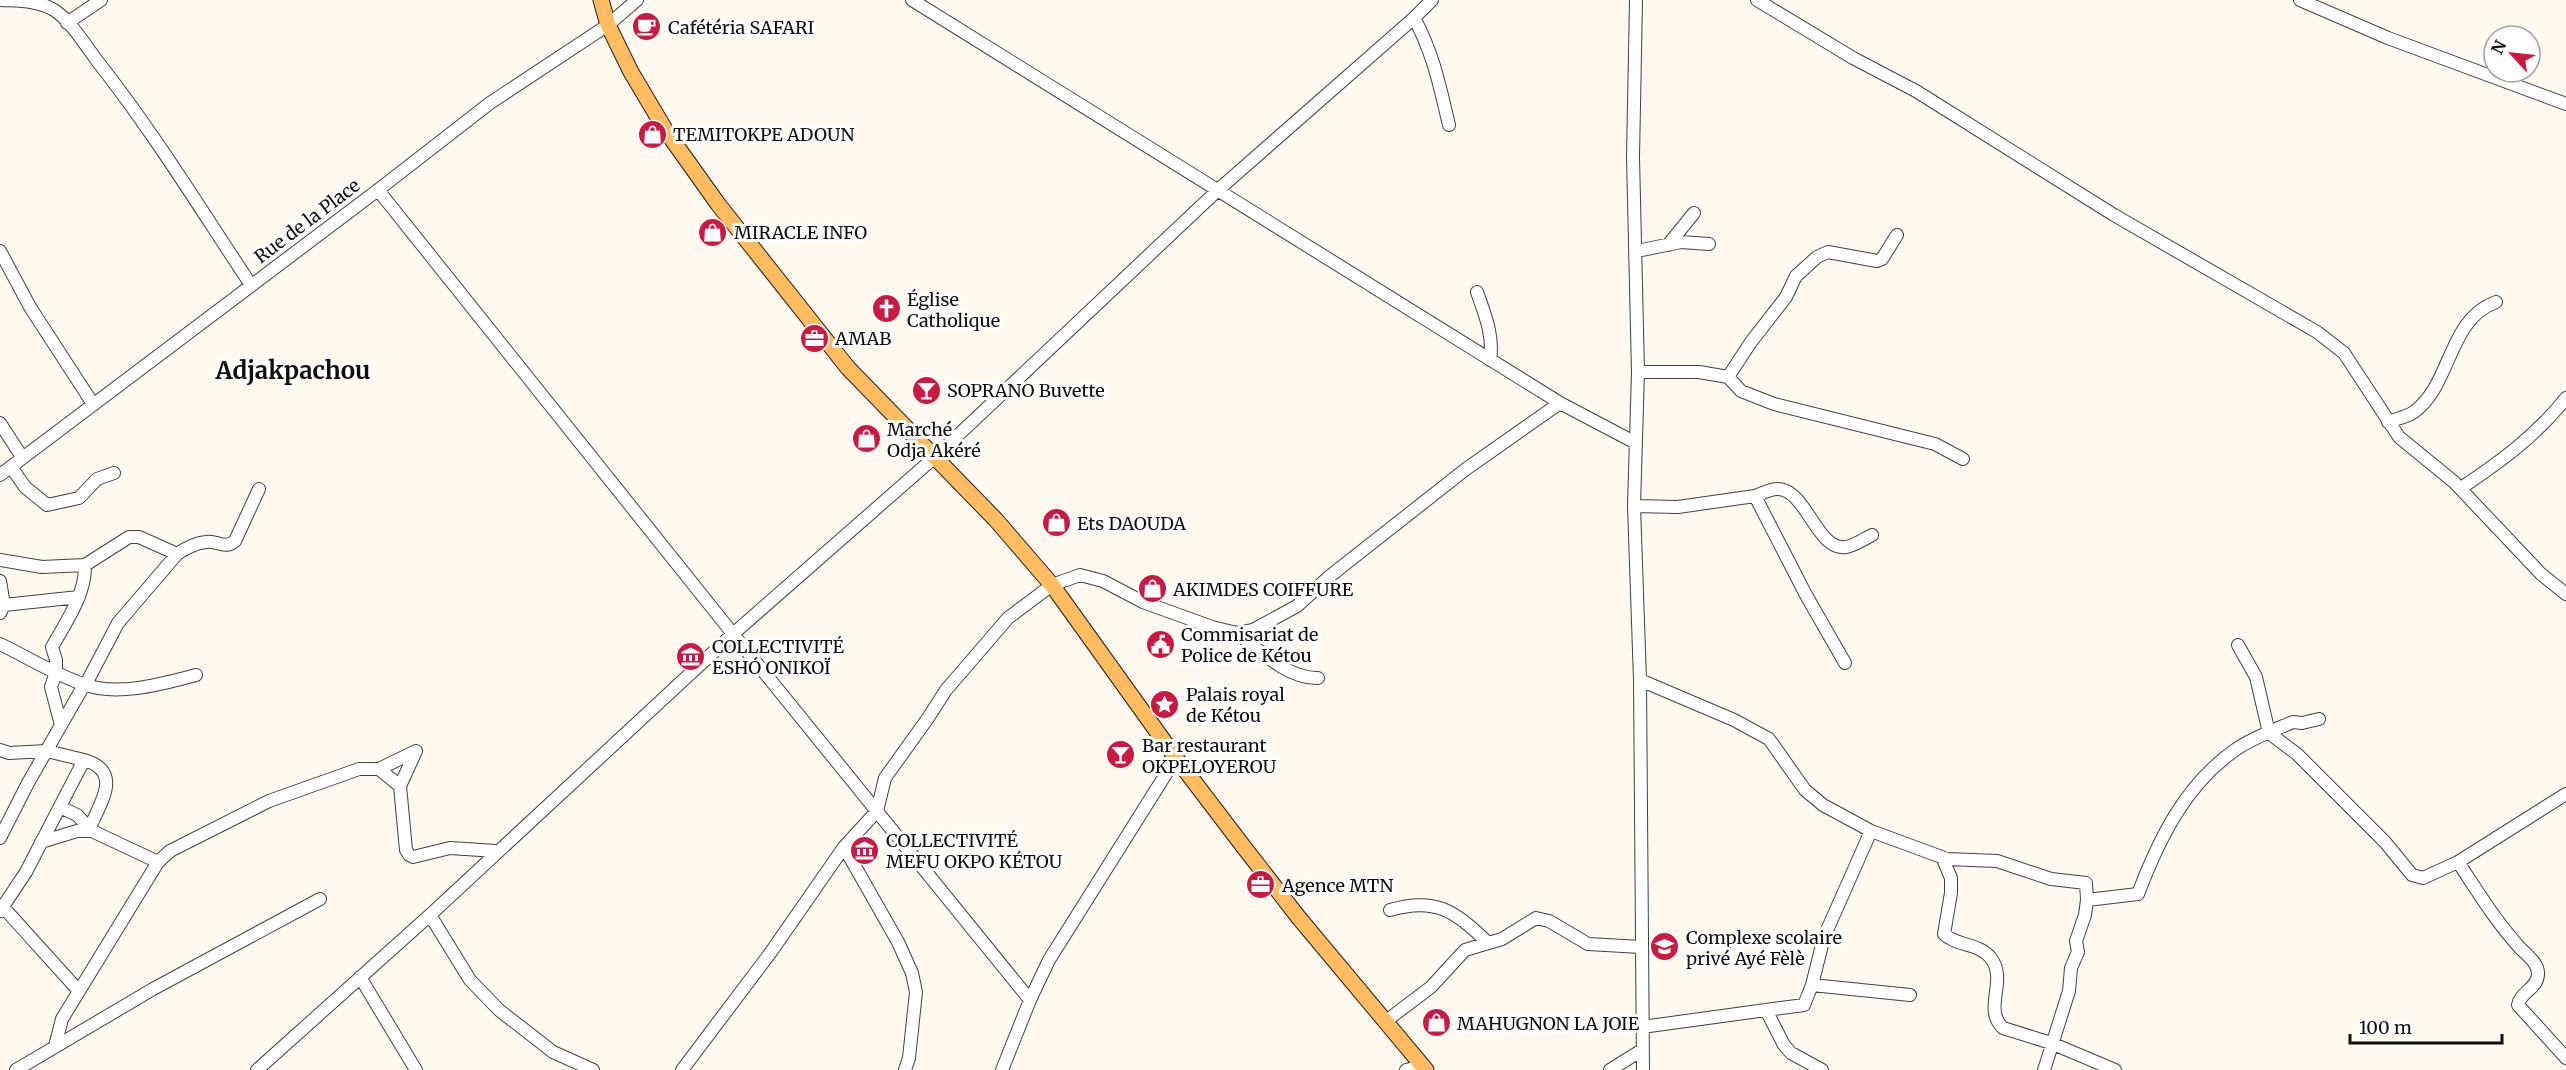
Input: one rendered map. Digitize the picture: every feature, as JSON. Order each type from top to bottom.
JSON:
[{"type":"main road","points":[[601,0],[608,25],[630,72],[666,131],[718,204],[848,368],[936,456],[996,520],[1052,585],[1176,758],[1299,918],[1424,1068]]},
{"type":"street","points":[[0,0],[42,4],[55,10],[67,23],[124,95],[180,174],[251,285]]},
{"type":"street","points":[[67,23],[101,0]]},
{"type":"street","name":"Rue de la Place","points":[[0,475],[490,103],[608,25],[638,0]]},
{"type":"street","points":[[912,0],[1560,403],[1634,441]]},
{"type":"street","points":[[257,1070],[430,915],[496,851],[733,634],[936,456],[1218,190],[1432,0]]},
{"type":"street","points":[[1636,0],[1633,157],[1637,251],[1638,372],[1634,441],[1634,506],[1640,680],[1643,1070]]},
{"type":"street","points":[[1757,0],[1853,58],[1916,91],[2114,215],[2317,332],[2344,353],[2399,436],[2461,488],[2541,574],[2566,594]]},
{"type":"street","points":[[2300,0],[2388,38],[2566,104]]},
{"type":"street","points":[[1414,18],[1427,41],[1437,72],[1449,125]]},
{"type":"street","points":[[378,190],[733,634],[1030,999]]},
{"type":"street","points":[[1667,245],[1694,213]]},
{"type":"street","points":[[1728,376],[1786,297],[1796,276],[1808,264],[1828,252],[1877,261],[1882,258],[1897,235]]},
{"type":"street","points":[[1637,251],[1686,242],[1709,243]]},
{"type":"street","points":[[0,251],[30,307],[93,404]]},
{"type":"street","points":[[1477,292],[1488,323],[1492,347],[1490,360]]},
{"type":"street","points":[[2388,422],[2413,413],[2430,395],[2468,322],[2485,306],[2496,302]]},
{"type":"street","points":[[1638,372],[1700,372],[1728,376],[1741,391],[1774,404],[1935,444],[1963,459]]},
{"type":"street","points":[[2461,488],[2531,436],[2566,398]]},
{"type":"street","points":[[1237,633],[1253,630],[1297,606],[1330,576],[1467,469],[1560,403]]},
{"type":"street","points":[[0,423],[22,457]]},
{"type":"street","points":[[10,467],[25,487],[47,505],[79,498],[97,479],[114,473]]},
{"type":"street","points":[[0,838],[118,622],[177,554],[189,546],[209,541],[226,546],[235,541],[259,489]]},
{"type":"street","points":[[1634,506],[1678,507],[1755,496],[1778,489],[1793,495],[1821,533],[1836,546],[1848,547],[1872,535]]},
{"type":"street","points":[[1755,496],[1806,595],[1845,663]]},
{"type":"street","points":[[0,560],[42,567],[86,565],[129,537],[139,537],[177,554]]},
{"type":"street","points":[[61,725],[51,687],[56,672],[56,660],[52,647],[79,597],[86,580],[86,565]]},
{"type":"street","points":[[863,793],[885,778],[946,690],[1008,618],[1052,585],[1080,574],[1102,581],[1143,602],[1212,627],[1237,633],[1282,667],[1309,678],[1318,678]]},
{"type":"street","points":[[0,581],[2,609],[79,597]]},
{"type":"street","points":[[0,644],[56,672],[86,683],[119,689],[150,687],[196,675]]},
{"type":"street","points":[[2238,645],[2256,677],[2269,733],[2297,754],[2385,842],[2412,875],[2423,878],[2458,862],[2566,794]]},
{"type":"street","points":[[1640,680],[1734,720],[1769,739],[1805,790],[1823,805],[1871,831],[1942,857],[1996,861],[2051,879],[2086,883],[2085,915],[2076,941],[2078,952],[2071,968],[2069,991],[2044,1070]]},
{"type":"street","points":[[2086,900],[2138,894],[2155,849],[2181,805],[2207,773],[2236,749],[2293,722],[2302,723],[2319,718]]},
{"type":"street","points":[[3,755],[47,751],[84,760],[102,768],[107,776],[107,784],[91,829]]},
{"type":"street","points":[[55,1046],[62,1019],[78,990],[158,862],[170,851],[269,801],[359,769],[380,769],[416,751],[400,786],[406,850],[409,855],[414,857],[450,848],[496,851]]},
{"type":"street","points":[[1002,1070],[1030,999],[1049,960],[1176,758]]},
{"type":"street","points":[[78,990],[2,909],[26,872],[84,760]]},
{"type":"street","points":[[380,769],[400,786]]},
{"type":"street","points":[[682,1070],[771,952],[844,847],[877,811],[885,778]]},
{"type":"street","points":[[60,807],[77,814],[91,829],[158,862]]},
{"type":"street","points":[[41,842],[91,829]]},
{"type":"street","points":[[1642,1027],[1804,1005],[1824,937],[1871,831]]},
{"type":"street","points":[[844,847],[898,942],[912,973],[916,992],[909,1058],[904,1070]]},
{"type":"street","points":[[1942,857],[1950,878],[1951,893],[1944,934],[1947,938],[1981,950],[1991,958],[1998,970],[1999,980],[1994,1016],[1998,1023],[2003,1028],[2051,1043],[2115,1070]]},
{"type":"street","points":[[2458,862],[2492,914],[2535,964],[2538,977],[2536,983],[2518,1000],[2517,1005],[2566,1058]]},
{"type":"street","points":[[16,1070],[153,989],[320,899]]},
{"type":"street","points":[[1390,910],[1409,904],[1426,903],[1445,909],[1476,931],[1486,942]]},
{"type":"street","points":[[430,915],[470,981],[499,1010],[553,1052],[593,1070]]},
{"type":"street","points":[[1386,1021],[1431,987],[1465,950],[1502,939],[1536,918],[1549,921],[1588,944],[1641,947]]},
{"type":"street","points":[[360,977],[416,1070]]},
{"type":"street","points":[[1812,984],[1910,995]]},
{"type":"street","points":[[1766,1010],[1784,1045],[1791,1053],[1822,1070]]},
{"type":"street","points":[[1610,1070],[1642,1050]]},
{"type":"street","points":[[1406,1070],[1424,1068]]},
{"type":"place","name":"Cafétéria SAFARI","points":[[647,27]]},
{"type":"place","name":"TEMITOKPE ADOUN","points":[[652,134]]},
{"type":"place","name":"MIRACLE INFO","points":[[713,232]]},
{"type":"place","name":"Église Catholique","points":[[886,309]]},
{"type":"place","name":"AMAB","points":[[814,338]]},
{"type":"place","name":"SOPRANO Buvette","points":[[926,390]]},
{"type":"place","name":"Marché Odja Akéré","points":[[866,439]]},
{"type":"place","name":"Ets DAOUDA","points":[[1056,523]]},
{"type":"place","name":"AKIMDES COIFFURE","points":[[1152,589]]},
{"type":"place","name":"Commisariat de Police de Kétou","points":[[1160,644]]},
{"type":"place","name":"COLLECTIVITÉ ESHÓ ONIKOÏ","points":[[691,656]]},
{"type":"place","name":"Palais royal de Kétou","points":[[1165,704]]},
{"type":"place","name":"Bar restaurant OKPELOYEROU","points":[[1121,755]]},
{"type":"place","name":"COLLECTIVITÉ MEFU OKPO KÉTOU","points":[[865,850]]},
{"type":"place","name":"Agence MTN","points":[[1261,885]]},
{"type":"place","name":"Complexe scolaire privé Ayé Fèlè","points":[[1665,947]]},
{"type":"place","name":"MAHUGNON LA JOIE","points":[[1436,1023]]},
{"type":"district","name":"Adjakpachou","points":[[293,370]]}]
